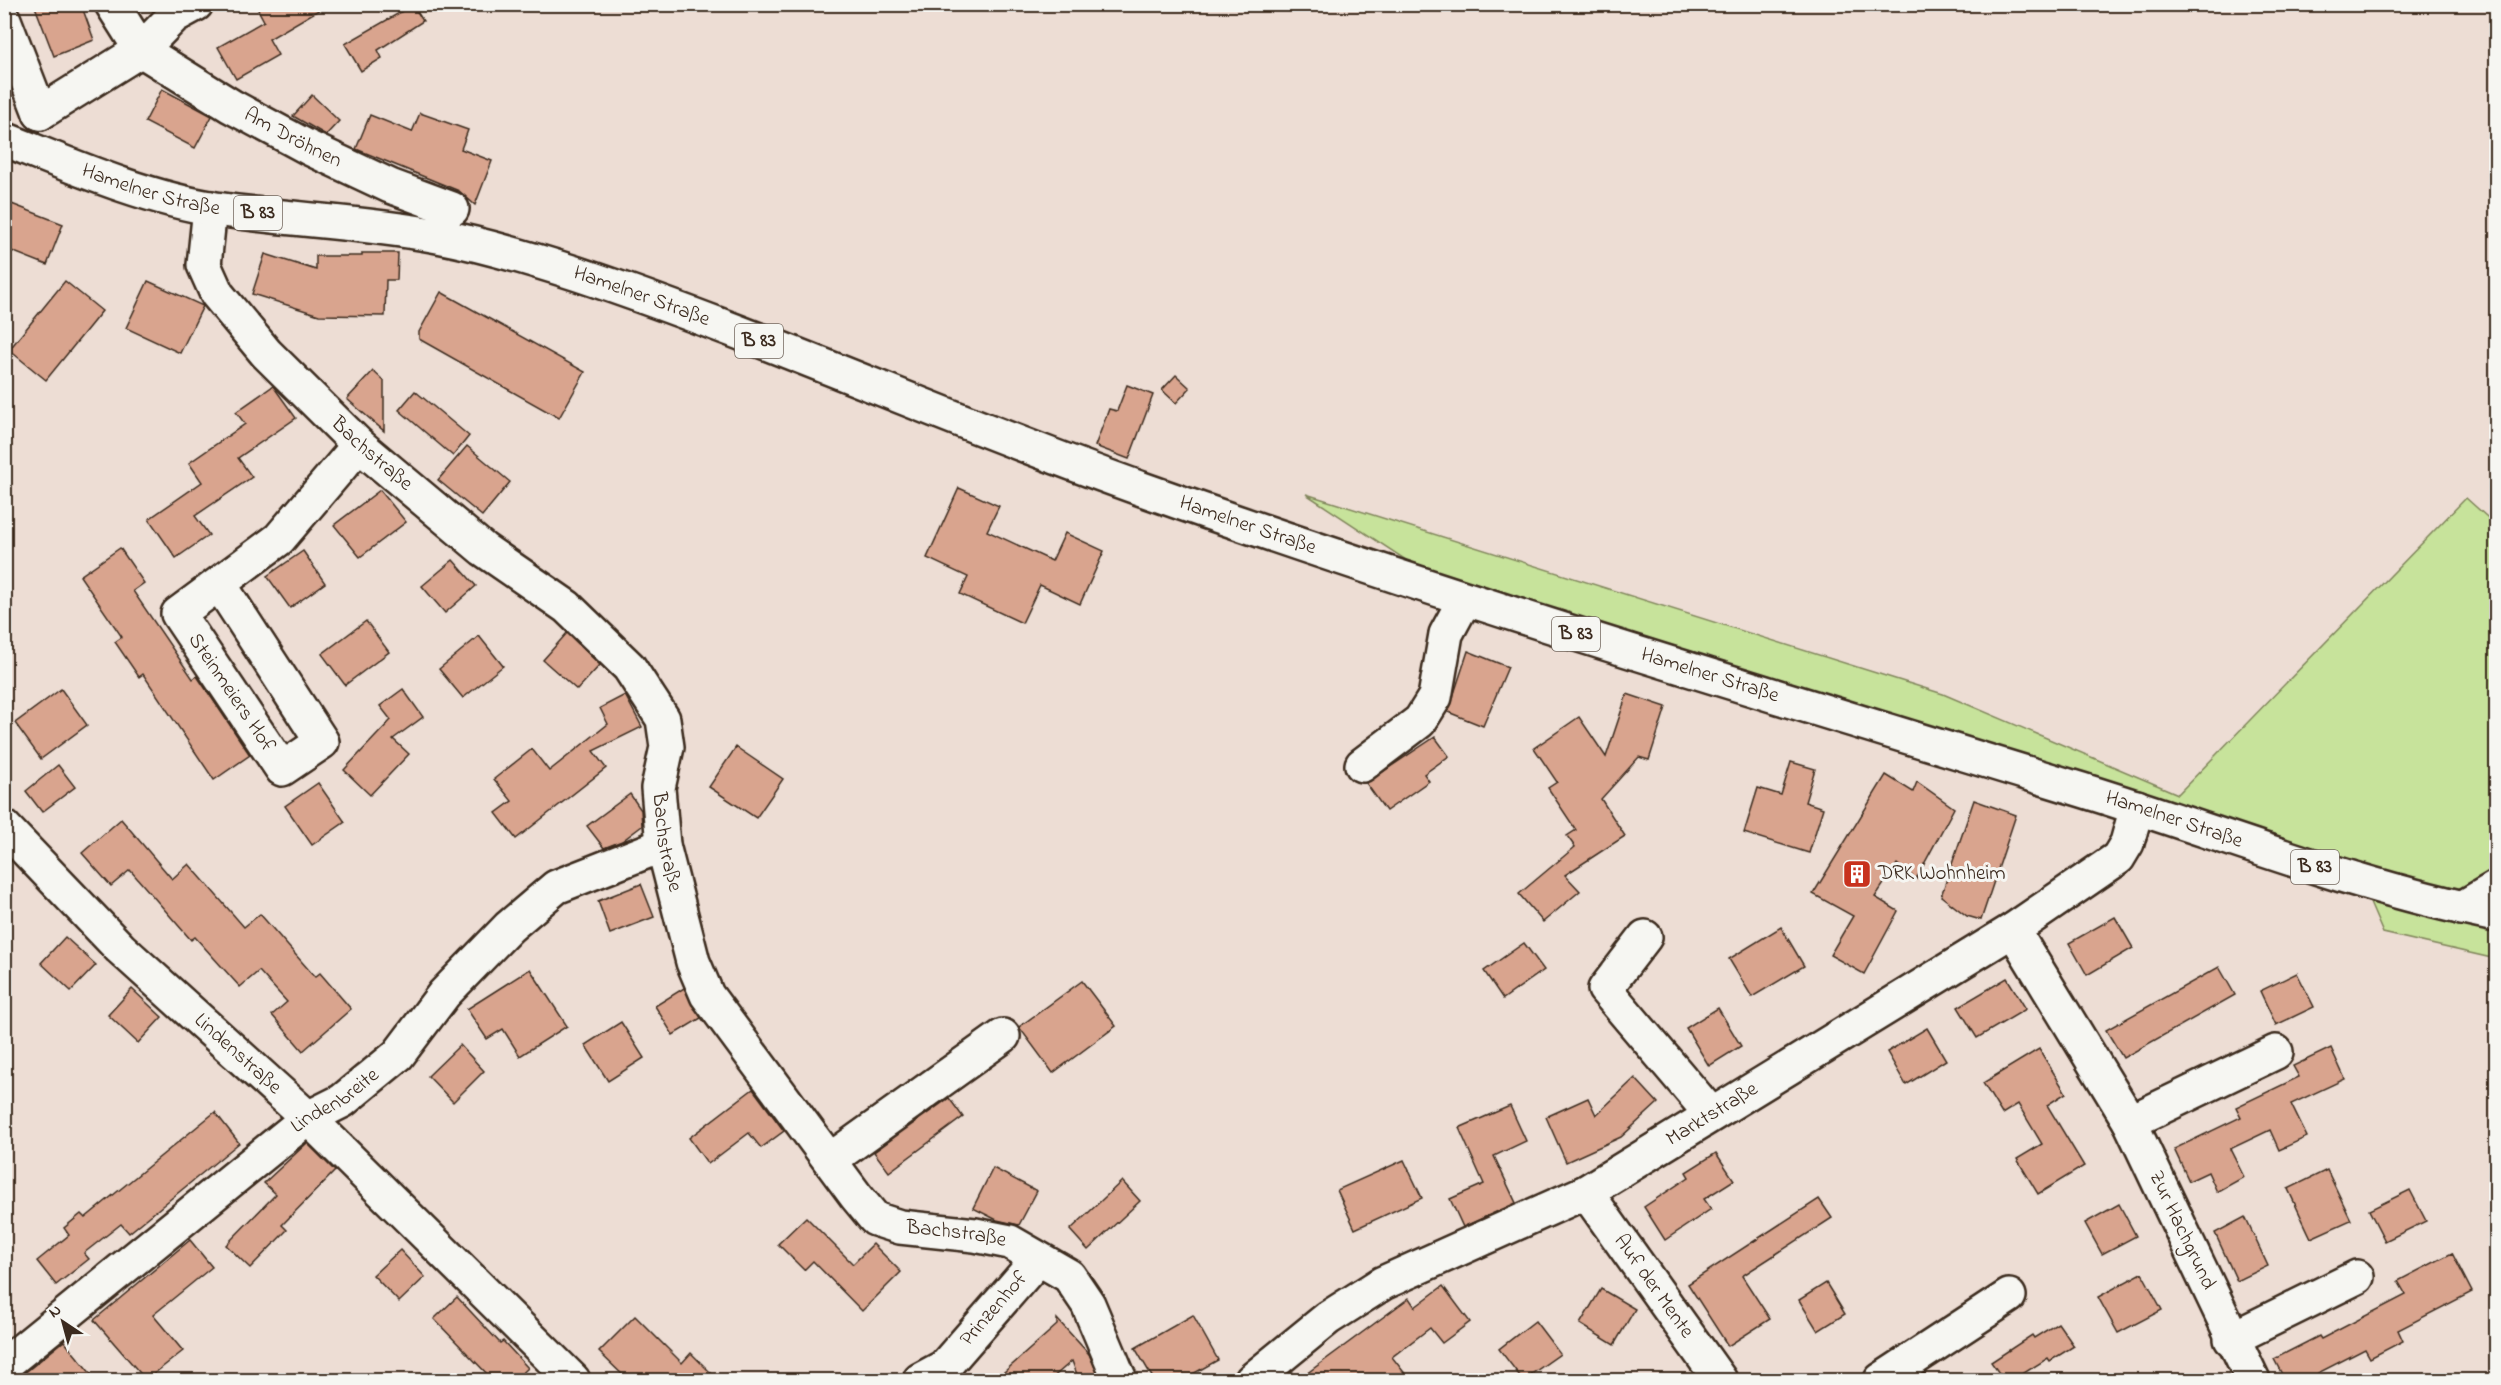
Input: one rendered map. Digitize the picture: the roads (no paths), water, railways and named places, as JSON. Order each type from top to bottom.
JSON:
[{"type":"street","name":"Am Dröhnen","points":[[112,4],[141,50],[231,106],[309,148],[390,186],[452,209]]},
{"type":"street","points":[[17,144],[40,113],[141,50],[174,16],[196,4]]},
{"type":"street","points":[[4,20],[40,113]]},
{"type":"street","name":"Hamelner Straße","points":[[17,144],[108,180],[210,208],[436,236],[493,248],[574,273],[796,356],[1020,446],[1284,539],[1835,716],[2137,807],[2361,882],[2496,915]]},
{"type":"street","name":"Bachstraße","points":[[210,208],[204,265],[217,294],[266,353],[359,445],[483,549],[567,607],[630,667],[663,720],[667,747],[658,788],[663,846],[693,962],[707,995],[875,1219],[900,1227],[975,1235],[1010,1242],[1069,1276],[1088,1304],[1120,1380]]},
{"type":"street","name":"Steinmeiers Hof","points":[[220,585],[322,742],[282,769],[178,614],[279,539],[359,445]]},
{"type":"street","points":[[1362,765],[1420,722],[1435,698],[1446,634],[1465,599]]},
{"type":"street","name":"Marktstraße","points":[[1252,1380],[1328,1318],[1383,1283],[1586,1192],[2013,930],[2118,858],[2127,843],[2137,807]]},
{"type":"street","name":"Lindenstraße","points":[[4,827],[120,948],[308,1118],[573,1380]]},
{"type":"street","name":"Lindenbreite","points":[[4,1365],[308,1118],[342,1101],[398,1054],[444,994],[508,927],[556,887],[663,846]]},
{"type":"street","points":[[2462,908],[2496,888]]},
{"type":"street","name":"Zur Hachgrund","points":[[2013,930],[2130,1122],[2231,1339],[2253,1380]]},
{"type":"street","points":[[1645,937],[1605,989],[1712,1114]]},
{"type":"street","points":[[831,1160],[1003,1036]]},
{"type":"street","points":[[2130,1122],[2276,1052]]},
{"type":"street","name":"Auf der Mente","points":[[1586,1192],[1720,1380]]},
{"type":"street","name":"Prinzenhof","points":[[920,1380],[944,1367],[1038,1259]]},
{"type":"street","points":[[2231,1339],[2357,1276]]},
{"type":"street","points":[[1881,1380],[2009,1296]]},
{"type":"place","name":"DRK Wohnheim","points":[[1857,874]]}]
